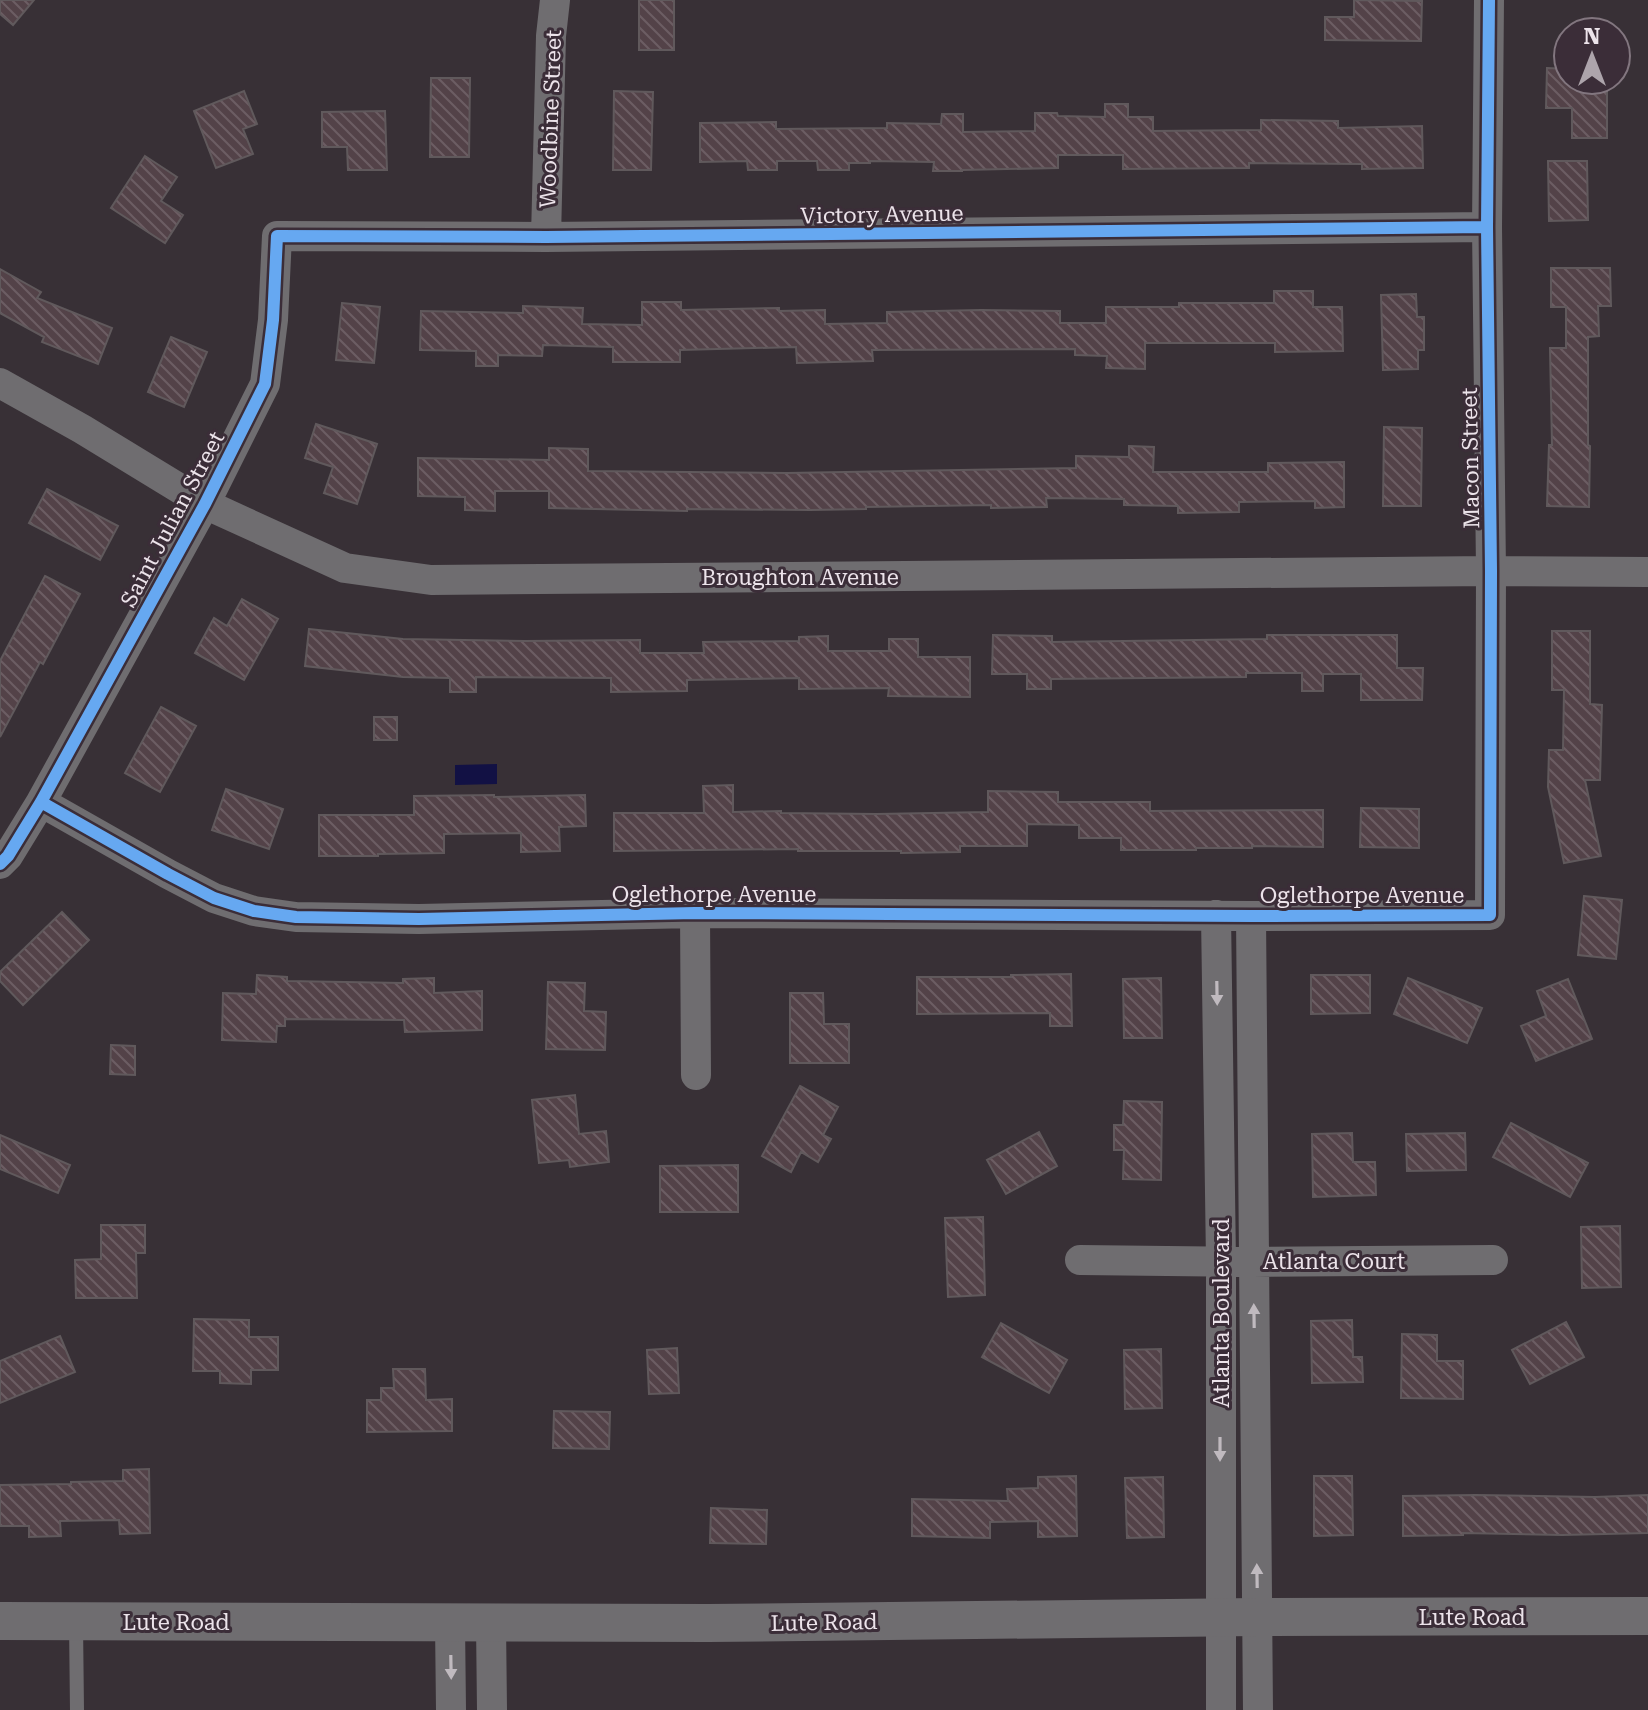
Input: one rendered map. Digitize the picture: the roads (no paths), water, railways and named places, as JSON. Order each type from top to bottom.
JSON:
[{"type":"street","name":"Woodbine Street","points":[[546,237],[551,36],[555,0]]},
{"type":"street","name":"Macon Street","points":[[1489,0],[1490,915]]},
{"type":"street","name":"Victory Avenue","points":[[277,236],[546,237],[1487,227]]},
{"type":"street","name":"Saint Julian Street","points":[[41,802],[205,504],[265,384],[273,320],[277,236]]},
{"type":"street","name":"Broughton Avenue","points":[[0,383],[205,504],[345,568],[431,580],[1648,572]]},
{"type":"street","points":[[0,864],[41,802]]},
{"type":"street","name":"Oglethorpe Avenue","points":[[41,802],[214,898],[254,911],[296,917],[419,919],[695,913],[1490,915]]},
{"type":"street","points":[[695,913],[696,1075]]},
{"type":"street","name":"Atlanta Boulevard","points":[[1216,915],[1221,1261],[1221,1710]]},
{"type":"street","name":"Atlanta Boulevard","points":[[1251,916],[1258,1710]]},
{"type":"street","name":"Atlanta Court","points":[[1080,1260],[1493,1260]]},
{"type":"street","name":"Lute Road","points":[[0,1621],[723,1623],[1648,1616]]},
{"type":"street","points":[[450,1623],[451,1710]]},
{"type":"street","points":[[491,1623],[492,1710]]},
{"type":"lane","points":[[76,1621],[77,1710]]}]
